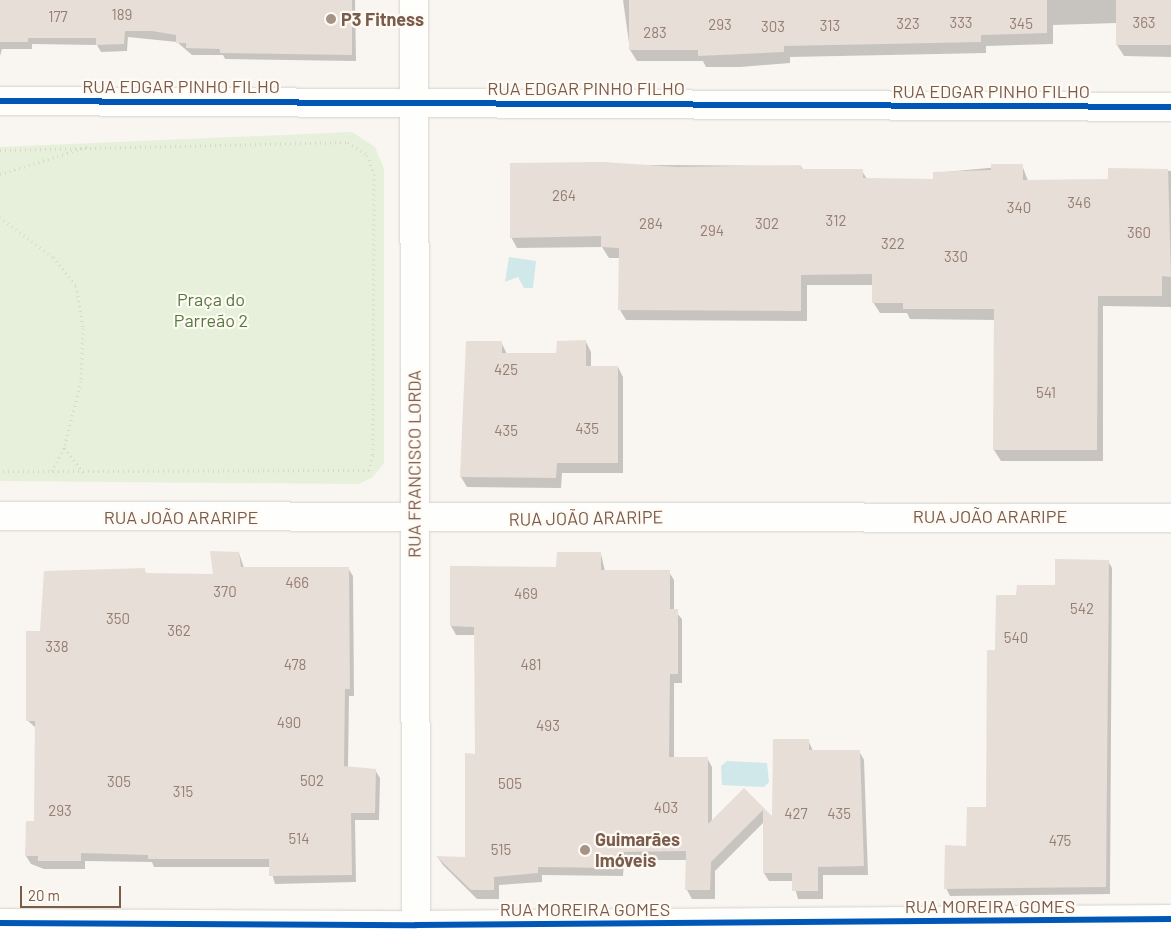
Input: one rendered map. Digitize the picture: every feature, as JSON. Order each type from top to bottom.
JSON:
[{"type":"street","name":"RUA FRANCISCO LORDA","points":[[414,0],[416,927]]},
{"type":"street","name":"RUA EDGAR PINHO FILHO","points":[[0,101],[1171,107]]},
{"type":"street","name":"RUA JOÃO ARARIPE","points":[[0,516],[414,520],[1171,518]]},
{"type":"street","name":"RUA MOREIRA GOMES","points":[[0,923],[416,927],[1171,920]]},
{"type":"path","points":[[0,150],[96,145],[348,142],[367,156],[374,174],[373,455],[369,470],[361,473],[0,471]]},
{"type":"path","points":[[0,174],[96,145]]},
{"type":"path","points":[[0,217],[53,258],[76,286],[83,328],[81,381],[64,448],[52,471]]},
{"type":"path","points":[[64,448],[83,472]]},
{"type":"green space","name":"Praça do Parreão 2","points":[[352,132],[375,147],[384,169],[384,463],[373,477],[359,484],[0,481],[0,147]]},
{"type":"water","points":[[509,257],[536,261],[533,288],[524,288],[518,277],[505,282]]},
{"type":"water","points":[[727,761],[767,763],[769,782],[764,787],[722,785],[721,766]]},
{"type":"building","points":[[0,0],[352,0],[352,55],[220,53],[220,49],[186,48],[186,43],[176,43],[176,35],[152,31],[125,31],[124,44],[96,45],[96,38],[28,38],[28,42],[0,42]]},
{"type":"building","points":[[629,0],[1047,0],[1047,33],[981,35],[981,42],[784,46],[784,52],[698,56],[698,50],[629,50]]},
{"type":"building","points":[[1116,0],[1171,0],[1171,45],[1116,45]]},
{"type":"building","points":[[603,162],[678,167],[801,165],[801,169],[863,169],[863,178],[933,179],[933,172],[991,170],[991,164],[1023,164],[1023,180],[1108,179],[1108,168],[1168,169],[1171,277],[1162,276],[1162,296],[1098,296],[1097,450],[993,450],[994,309],[903,309],[903,303],[872,303],[872,274],[801,275],[801,311],[618,310],[619,248],[601,247],[601,236],[510,238],[510,163]]},
{"type":"building","points":[[586,340],[586,366],[618,366],[618,463],[557,463],[556,478],[460,477],[466,341],[502,341],[502,353],[556,353],[557,341]]},
{"type":"building","points":[[210,551],[239,552],[241,567],[349,567],[350,689],[345,689],[344,766],[376,769],[375,813],[351,813],[352,875],[269,876],[269,859],[148,859],[148,855],[81,853],[81,861],[38,861],[38,856],[25,856],[26,821],[34,821],[35,721],[26,721],[26,631],[40,631],[44,571],[145,568],[145,573],[213,574]]},
{"type":"building","points":[[557,552],[601,552],[601,570],[670,570],[670,609],[678,609],[678,674],[670,674],[669,757],[708,757],[708,824],[744,788],[772,816],[773,739],[809,739],[809,750],[860,750],[864,866],[818,867],[818,891],[792,891],[792,873],[763,873],[763,810],[711,862],[710,890],[685,890],[686,851],[619,852],[619,868],[538,867],[538,873],[494,877],[494,890],[471,890],[436,856],[465,857],[465,753],[475,754],[474,627],[450,626],[450,566],[556,567]]},
{"type":"building","points":[[1055,559],[1109,560],[1106,887],[944,889],[945,845],[966,846],[967,807],[986,807],[987,650],[995,650],[996,595],[1016,595],[1017,585],[1055,585]]},
{"type":"cycle path","points":[[0,101],[1171,107]]},
{"type":"cycle path","points":[[0,923],[416,925],[1171,919]]},
{"type":"place","name":"P3 Fitness","points":[[331,19]]},
{"type":"place","name":"Guimarães Imóveis","points":[[585,850]]}]
